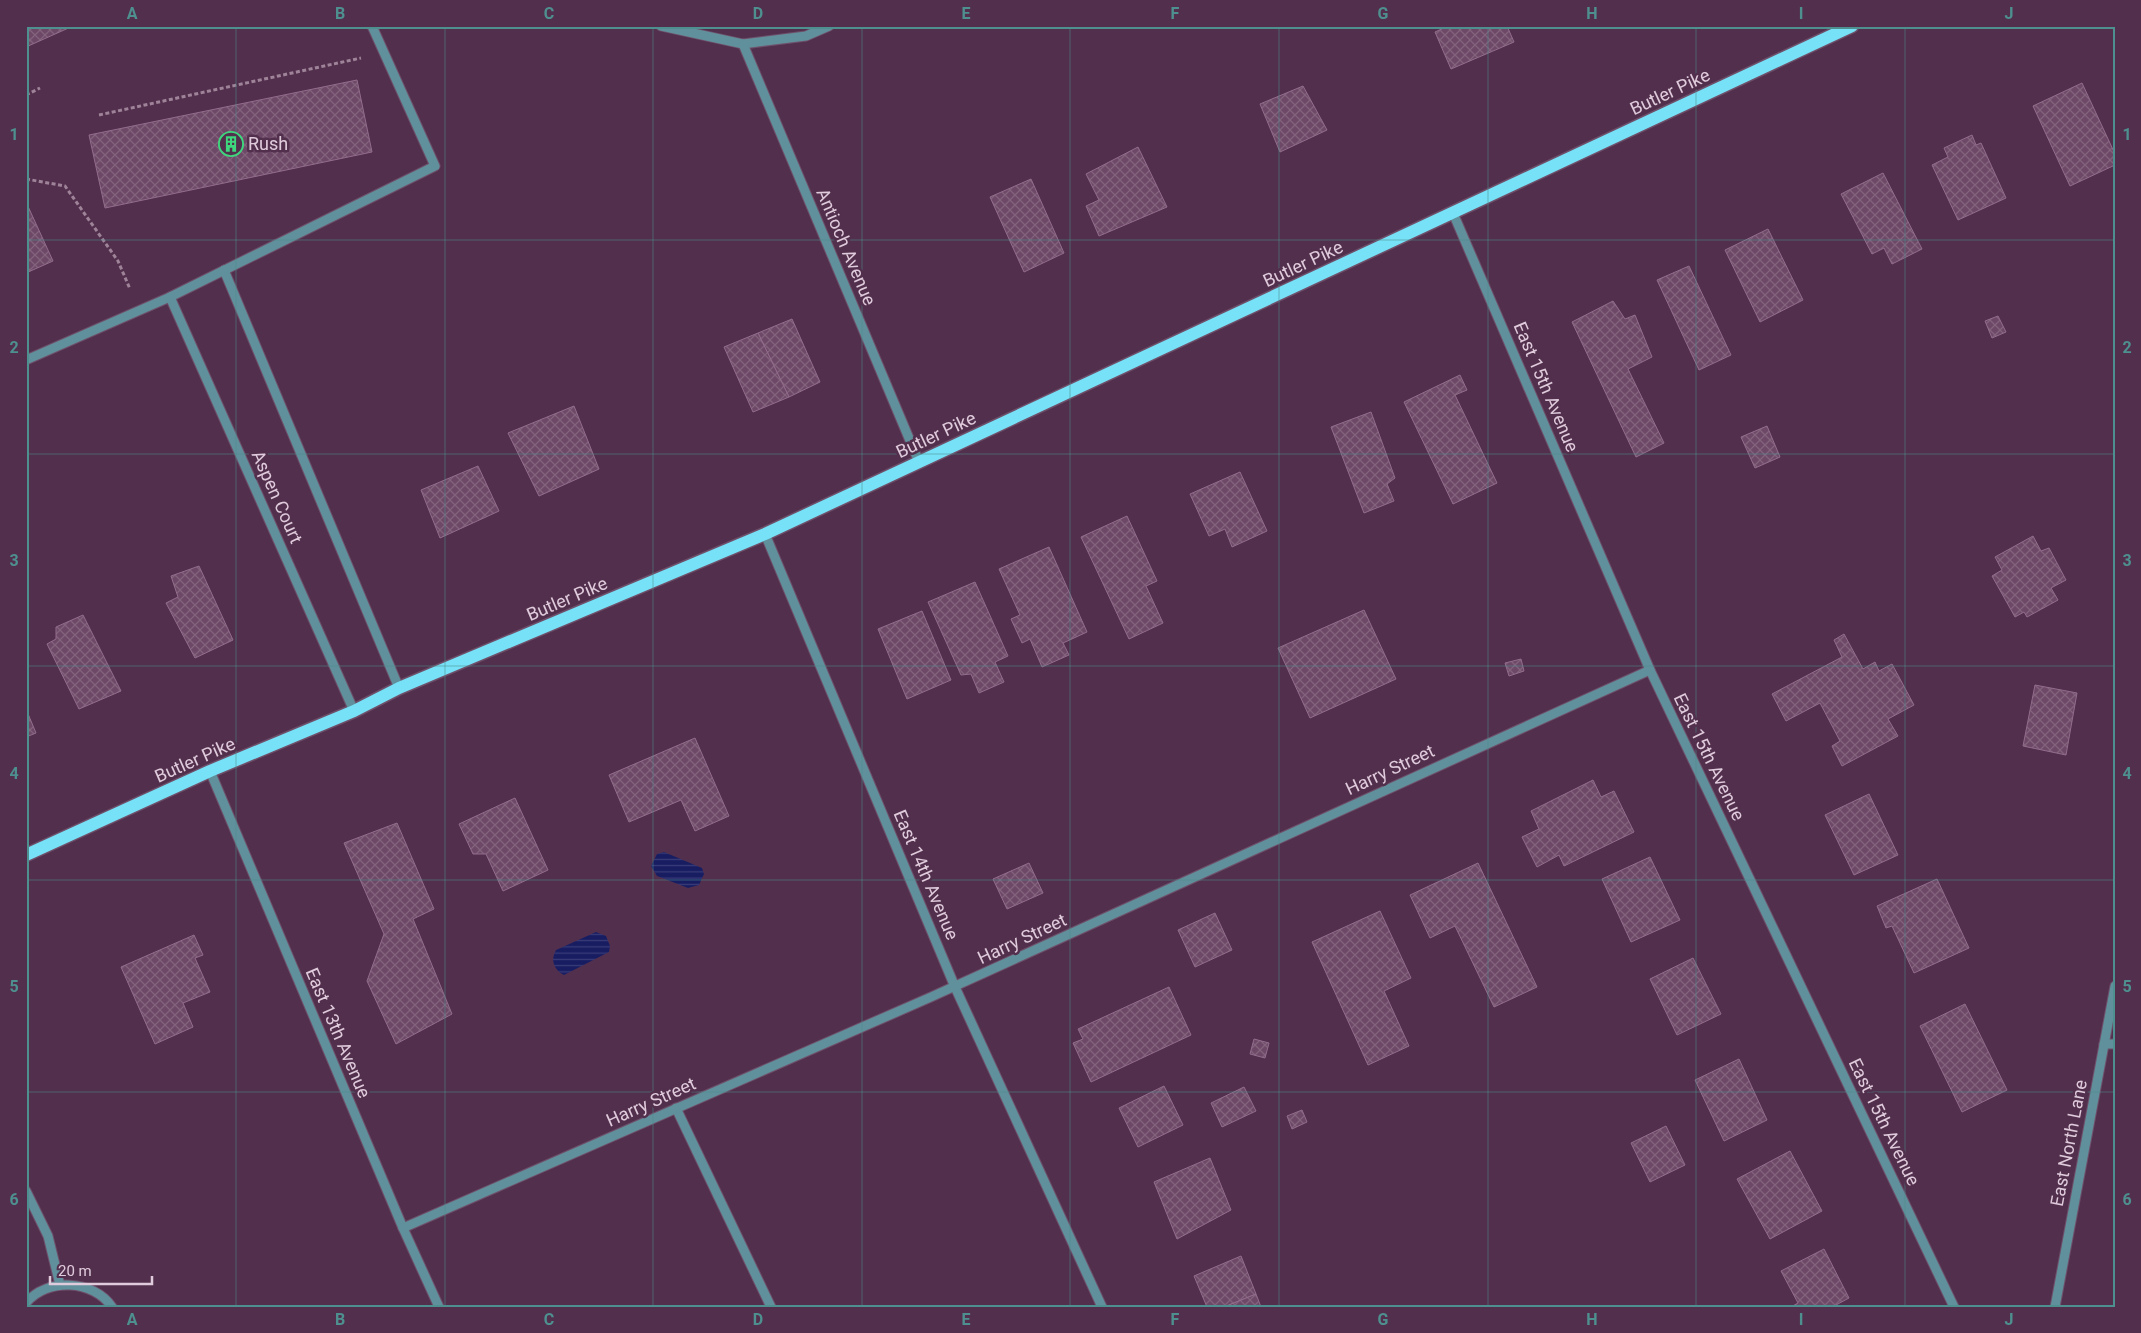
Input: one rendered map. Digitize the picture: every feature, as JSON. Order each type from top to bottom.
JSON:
[{"type":"main road","name":"Butler Pike","points":[[26,855],[210,771],[354,711],[399,688],[766,534],[1852,26]]},
{"type":"street","points":[[26,360],[170,297],[435,166],[372,26]]},
{"type":"street","points":[[661,26],[743,44],[806,36],[829,26]]},
{"type":"street","name":"Antioch Avenue","points":[[743,44],[919,462]]},
{"type":"street","name":"East 15th Avenue","points":[[1453,213],[1650,670],[1954,1307]]},
{"type":"street","points":[[224,270],[399,688]]},
{"type":"street","name":"Aspen Court","points":[[170,297],[354,711]]},
{"type":"street","name":"East 14th Avenue","points":[[766,534],[956,987],[1102,1307]]},
{"type":"street","name":"Harry Street","points":[[403,1228],[956,987],[1650,670]]},
{"type":"street","name":"East 13th Avenue","points":[[210,771],[403,1228],[439,1307]]},
{"type":"street","name":"East North Lane","points":[[2055,1307],[2115,986]]},
{"type":"street","points":[[2104,1044],[2115,1044]]},
{"type":"street","points":[[676,1108],[771,1307]]},
{"type":"street","points":[[26,1191],[48,1236],[60,1285]]},
{"type":"street","points":[[26,1304],[44,1290],[60,1285],[78,1285],[95,1291],[112,1307]]},
{"type":"path","points":[[99,115],[384,53]]},
{"type":"path","points":[[26,95],[40,88]]},
{"type":"path","points":[[26,179],[64,186],[118,262],[140,310]]},
{"type":"shaded area","points":[[664,852],[702,868],[704,874],[699,885],[688,888],[657,876],[651,866],[657,854]]},
{"type":"shaded area","points":[[596,932],[606,936],[610,946],[609,952],[564,975],[555,968],[553,957],[556,950]]},
{"type":"building","points":[[26,26],[73,26],[26,47]]},
{"type":"building","points":[[1448,26],[1507,26],[1514,42],[1451,69],[1435,32]]},
{"type":"building","name":"Rush","points":[[357,80],[372,152],[105,208],[89,135]]},
{"type":"building","points":[[2082,83],[2115,154],[2115,165],[2070,186],[2033,106]]},
{"type":"building","points":[[1303,86],[1327,130],[1280,152],[1260,104]]},
{"type":"building","points":[[1972,135],[1976,145],[1981,143],[2006,198],[1958,220],[1932,165],[1948,157],[1944,148]]},
{"type":"building","points":[[1138,147],[1167,207],[1099,236],[1086,206],[1099,200],[1086,174]]},
{"type":"building","points":[[1883,173],[1922,249],[1892,264],[1884,248],[1872,254],[1841,194]]},
{"type":"building","points":[[1031,179],[1064,253],[1024,272],[990,197]]},
{"type":"building","points":[[26,202],[53,261],[26,273]]},
{"type":"building","points":[[1768,229],[1803,300],[1760,322],[1725,250]]},
{"type":"building","points":[[1689,266],[1731,355],[1699,370],[1657,280]]},
{"type":"building","points":[[1613,301],[1625,319],[1635,315],[1652,357],[1628,369],[1664,443],[1636,457],[1572,322]]},
{"type":"building","points":[[1998,316],[2006,332],[1992,338],[1985,321]]},
{"type":"building","points":[[792,319],[820,382],[789,397],[758,333]]},
{"type":"building","points":[[758,333],[789,397],[753,412],[724,347]]},
{"type":"building","points":[[1460,375],[1467,390],[1455,395],[1497,483],[1453,504],[1404,402]]},
{"type":"building","points":[[574,406],[599,469],[539,496],[508,433]]},
{"type":"building","points":[[1371,412],[1395,478],[1387,484],[1394,501],[1364,513],[1331,427]]},
{"type":"building","points":[[1767,426],[1780,457],[1755,468],[1741,437]]},
{"type":"building","points":[[478,466],[499,511],[440,538],[421,490]]},
{"type":"building","points":[[1240,472],[1267,531],[1232,547],[1225,529],[1209,536],[1190,494]]},
{"type":"building","points":[[1127,516],[1157,581],[1146,586],[1163,623],[1129,639],[1081,537]]},
{"type":"building","points":[[2033,536],[2041,551],[2049,548],[2066,580],[2051,588],[2058,600],[2027,617],[2024,612],[2015,617],[1992,576],[2002,570],[1995,557]]},
{"type":"building","points":[[1049,547],[1087,632],[1063,643],[1069,655],[1042,667],[1030,639],[1022,643],[1011,619],[1020,615],[999,569]]},
{"type":"building","points":[[199,566],[233,640],[195,658],[166,603],[178,597],[171,576]]},
{"type":"building","points":[[975,582],[1008,656],[995,662],[1004,682],[979,693],[971,674],[961,675],[928,602]]},
{"type":"building","points":[[1364,610],[1396,679],[1310,718],[1278,648]]},
{"type":"building","points":[[922,611],[951,680],[907,699],[878,629]]},
{"type":"building","points":[[83,615],[121,691],[79,709],[47,644],[56,639],[56,627]]},
{"type":"building","points":[[1844,634],[1863,669],[1875,662],[1879,671],[1892,664],[1914,705],[1888,719],[1898,736],[1842,766],[1832,746],[1840,741],[1820,703],[1786,721],[1772,694],[1842,657],[1834,640]]},
{"type":"building","points":[[1521,659],[1524,671],[1509,676],[1505,663]]},
{"type":"building","points":[[2035,685],[2077,693],[2066,755],[2023,746]]},
{"type":"building","points":[[26,709],[36,733],[26,737]]},
{"type":"building","points":[[695,738],[729,816],[695,831],[681,800],[629,822],[609,775]]},
{"type":"building","points":[[1593,780],[1601,797],[1614,791],[1634,832],[1564,866],[1559,855],[1537,867],[1522,837],[1539,829],[1531,811]]},
{"type":"building","points":[[1869,794],[1898,855],[1854,875],[1825,815]]},
{"type":"building","points":[[515,798],[548,870],[503,891],[486,854],[473,854],[459,824]]},
{"type":"building","points":[[397,823],[434,909],[413,919],[452,1014],[396,1044],[367,981],[384,934],[344,843]]},
{"type":"building","points":[[1650,857],[1680,920],[1631,942],[1602,879]]},
{"type":"building","points":[[1029,863],[1043,893],[1007,909],[993,879]]},
{"type":"building","points":[[1478,863],[1537,987],[1494,1007],[1455,926],[1430,938],[1410,895]]},
{"type":"building","points":[[1937,879],[1969,948],[1914,973],[1892,926],[1886,928],[1877,906]]},
{"type":"building","points":[[1380,911],[1411,978],[1384,991],[1409,1046],[1368,1065],[1312,942]]},
{"type":"building","points":[[1215,913],[1232,950],[1195,967],[1178,930]]},
{"type":"building","points":[[194,935],[203,955],[195,958],[210,992],[183,1003],[193,1027],[155,1044],[121,967]]},
{"type":"building","points":[[1693,958],[1721,1014],[1677,1035],[1650,979]]},
{"type":"building","points":[[1169,987],[1191,1035],[1091,1082],[1073,1043],[1083,1039],[1078,1029]]},
{"type":"building","points":[[1965,1004],[2007,1090],[1962,1112],[1920,1026]]},
{"type":"building","points":[[1254,1039],[1269,1043],[1265,1058],[1250,1054]]},
{"type":"building","points":[[1739,1059],[1767,1120],[1724,1141],[1695,1080]]},
{"type":"building","points":[[1164,1086],[1183,1125],[1138,1147],[1119,1108]]},
{"type":"building","points":[[1244,1087],[1256,1111],[1222,1127],[1211,1103]]},
{"type":"building","points":[[1302,1110],[1307,1122],[1292,1129],[1287,1116]]},
{"type":"building","points":[[1666,1126],[1685,1165],[1650,1182],[1631,1143]]},
{"type":"building","points":[[1790,1151],[1822,1211],[1770,1239],[1737,1179]]},
{"type":"building","points":[[1210,1158],[1231,1210],[1177,1239],[1154,1182]]},
{"type":"building","points":[[1824,1249],[1849,1298],[1836,1305],[1837,1307],[1791,1307],[1798,1303],[1781,1271]]},
{"type":"building","points":[[1241,1256],[1256,1294],[1224,1307],[1207,1307],[1194,1276]]},
{"type":"building","points":[[1256,1294],[1261,1307],[1224,1307]]},
{"type":"place","name":"Rush","points":[[231,144]]}]
